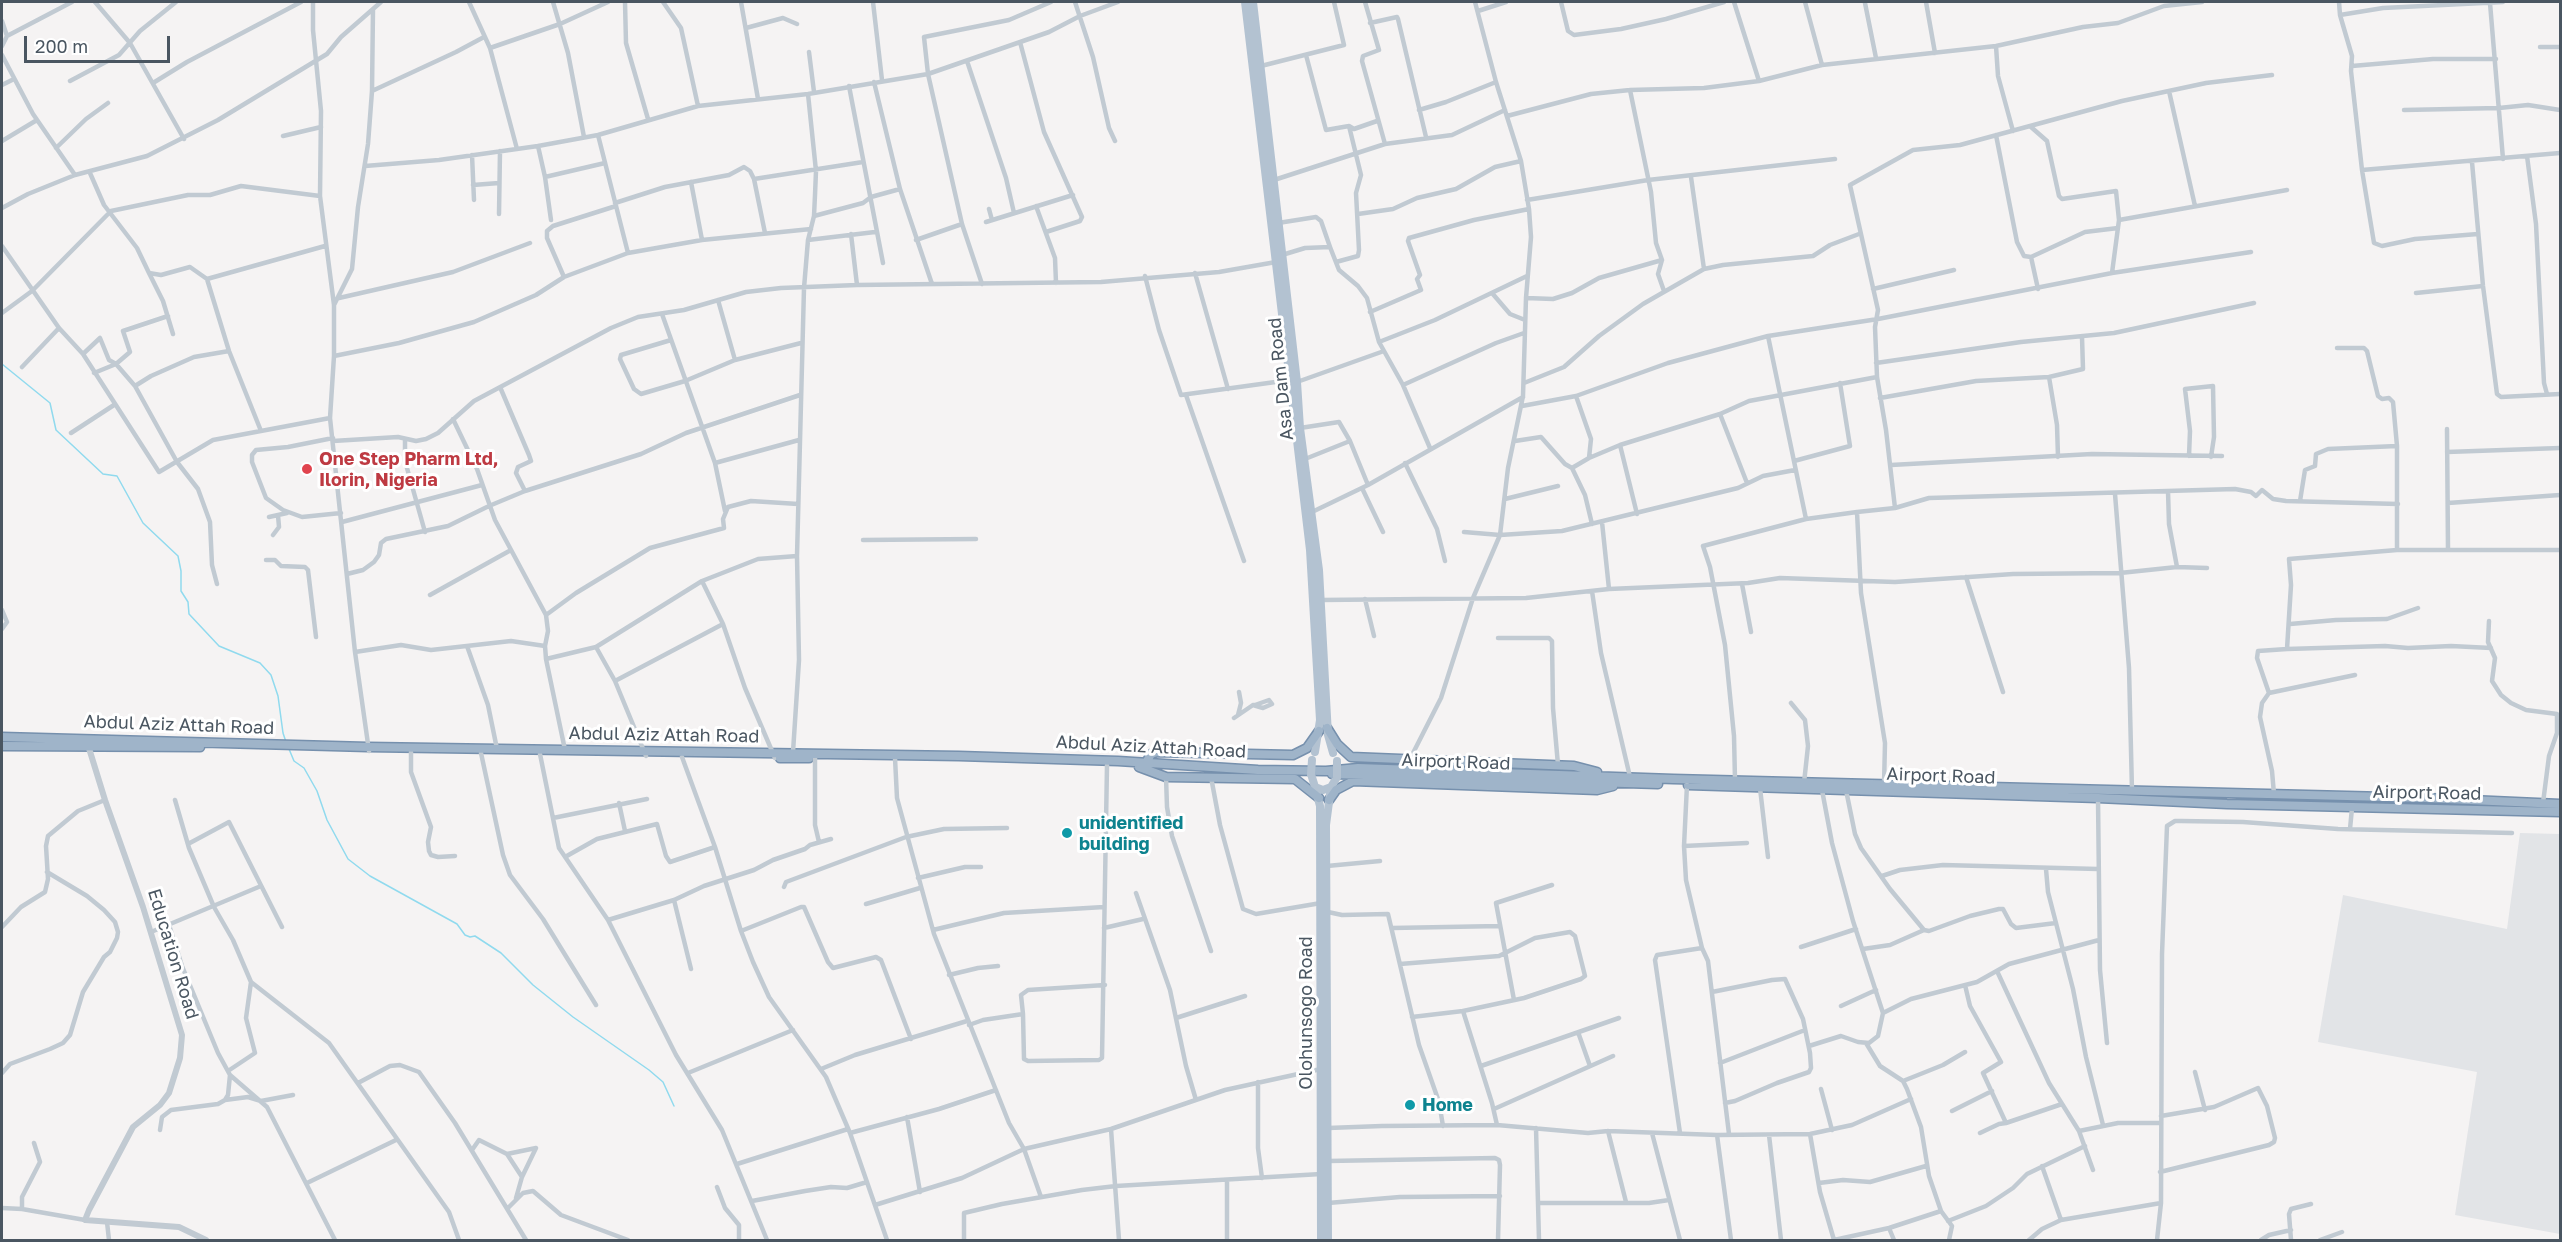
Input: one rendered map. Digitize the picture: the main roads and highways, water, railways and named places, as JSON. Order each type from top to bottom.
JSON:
[{"type":"highway","points":[[1293,754],[1307,748],[1323,729],[1351,758]]},
{"type":"highway","name":"Abdul Aziz Attah Road","points":[[2,737],[87,742],[368,749],[565,750],[682,757],[774,756],[793,752],[1118,760],[1142,765]]},
{"type":"highway","name":"Abdul Aziz Attah Road","points":[[2,746],[87,742]]},
{"type":"highway","name":"Abdul Aziz Attah Road","points":[[368,749],[411,752],[896,758],[1324,772]]},
{"type":"highway","points":[[1313,756],[1157,752],[1151,754],[1142,765],[1166,777],[1313,780]]},
{"type":"highway","points":[[1335,757],[1574,766],[1624,779]]},
{"type":"highway","name":"Airport Road","points":[[1324,772],[1358,768],[1624,779],[1735,780],[2227,804],[2560,812]]},
{"type":"highway","points":[[1295,779],[1324,799],[1348,781]]},
{"type":"highway","points":[[1335,782],[1597,790],[1624,779]]},
{"type":"highway","name":"Airport Road","points":[[1624,779],[1687,785],[1822,790],[1884,788],[2132,791],[2560,804]]},
{"type":"main road","name":"Asa Dam Road","points":[[1245,2],[1261,66],[1282,255],[1313,583],[1323,729],[1335,757],[1335,782]]},
{"type":"main road","name":"Asa Dam Road","points":[[1253,2],[1251,22],[1276,262],[1294,381]]},
{"type":"main road","name":"Asa Dam Road","points":[[1297,416],[1312,512],[1321,600],[1323,729],[1313,756],[1313,780]]},
{"type":"main road","points":[[1313,756],[1323,750],[1335,757]]},
{"type":"main road","points":[[1313,780],[1323,790],[1335,782]]},
{"type":"main road","name":"Olohunsogo Road","points":[[1313,780],[1324,799],[1328,912],[1321,1069],[1321,1240]]},
{"type":"main road","name":"Olohunsogo Road","points":[[1328,1240],[1328,1128],[1321,903],[1324,799],[1335,782]]},
{"type":"waterway","points":[[2,364],[50,403],[56,430],[103,474],[117,476],[143,523],[178,556],[181,591],[188,602],[189,614],[219,646],[260,663],[271,675],[278,696],[286,742]]},
{"type":"waterway","points":[[289,749],[294,761],[304,768],[317,791],[327,820],[348,859],[370,876],[457,924],[465,935],[475,936],[501,953],[533,985],[573,1017],[663,1082],[674,1106]]},
{"type":"place","name":"One Step Pharm Ltd, Ilorin, Nigeria","points":[[307,469]]},
{"type":"place","name":"unidentified building","points":[[1067,833]]},
{"type":"place","name":"Home","points":[[1410,1105]]}]
